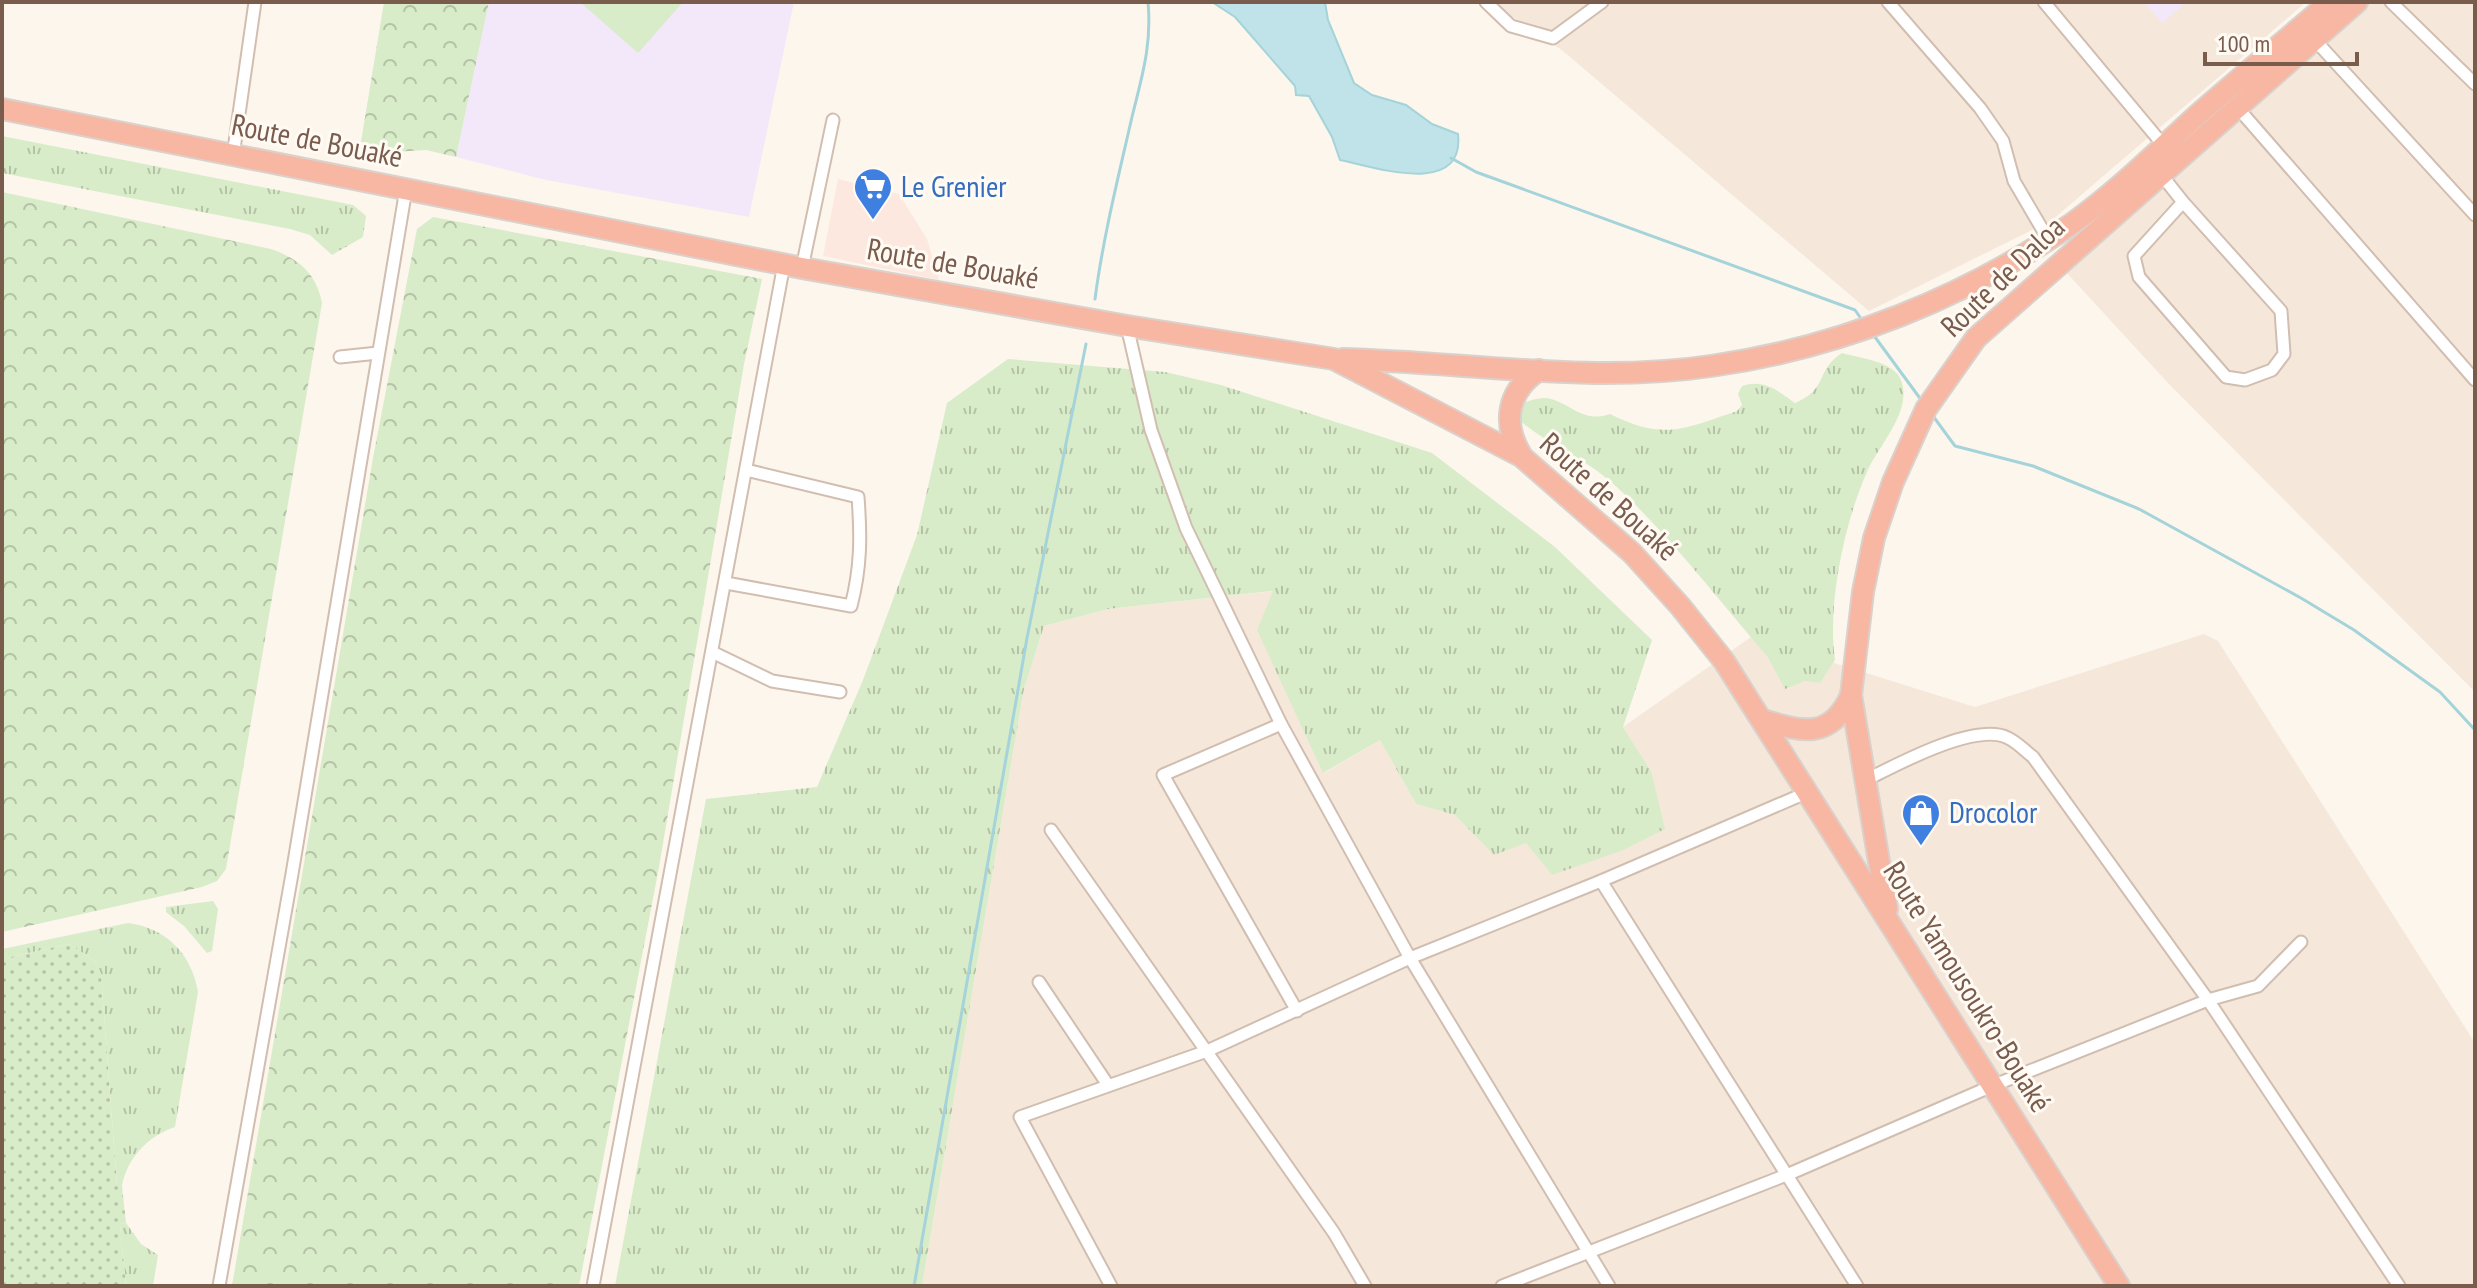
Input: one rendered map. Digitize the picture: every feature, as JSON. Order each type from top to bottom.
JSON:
[{"type":"highway","name":"Route de Daloa","points":[[1334,359],[1539,370],[1632,371],[1709,367],[1777,353],[1911,311],[1953,293],[2048,239],[2093,207],[2330,2]]},
{"type":"highway","name":"Route de Daloa","points":[[1888,917],[1851,695],[1863,592],[1874,538],[1893,482],[1926,409],[1976,338],[2063,258],[2357,2]]},
{"type":"highway","name":"Route de Bouaké","points":[[2,109],[793,266],[1127,326],[1334,359],[1521,456],[1576,501],[1642,564],[1706,639],[1763,720]]},
{"type":"highway","points":[[2048,239],[2063,258]]},
{"type":"highway","points":[[1521,456],[1512,440],[1508,415],[1517,390],[1539,370]]},
{"type":"highway","points":[[1763,720],[1796,730],[1817,729],[1839,716],[1851,695]]},
{"type":"highway","name":"Route Yamousoukro-Bouaké","points":[[1763,720],[2119,1286]]},
{"type":"street","points":[[233,156],[255,2]]},
{"type":"street","points":[[1486,2],[1511,26],[1553,38],[1602,2]]},
{"type":"street","points":[[1888,2],[1980,108],[2003,141],[2014,181],[2048,239]]},
{"type":"street","points":[[2044,2],[2164,146]]},
{"type":"street","points":[[2391,2],[2475,84]]},
{"type":"street","points":[[2314,39],[2475,215]]},
{"type":"street","points":[[2237,107],[2474,379]]},
{"type":"street","points":[[593,1286],[746,470],[793,266],[833,120]]},
{"type":"street","points":[[2160,173],[2281,311],[2284,354],[2272,370],[2256,378],[2226,377],[2139,277],[2134,256],[2183,202]]},
{"type":"street","points":[[219,1286],[292,874],[406,189]]},
{"type":"street","points":[[1127,326],[1151,430],[1186,528],[1281,724],[1410,958],[1609,1286]]},
{"type":"street","points":[[340,357],[378,353]]},
{"type":"street","points":[[726,583],[851,606],[858,577],[861,547],[858,497],[746,470]]},
{"type":"street","points":[[712,652],[772,681],[840,692]]},
{"type":"street","points":[[1281,724],[1163,775],[1297,1011]]},
{"type":"street","points":[[1864,781],[1932,746],[1981,736],[2006,736],[2033,757],[2074,809],[2208,1000],[2399,1286]]},
{"type":"street","points":[[1111,1286],[1020,1117],[1207,1051],[1410,958],[1601,881],[1809,791]]},
{"type":"street","points":[[1051,830],[1334,1233],[1365,1286]]},
{"type":"street","points":[[1601,881],[1857,1286]]},
{"type":"street","points":[[1502,1286],[1789,1174],[1992,1086],[2208,1000],[2258,986],[2301,942]]},
{"type":"street","points":[[1039,982],[1108,1085]]},
{"type":"shaded area","points":[[489,2],[794,2],[749,217],[546,180],[456,157]]},
{"type":"shaded area","points":[[1491,2],[2306,2],[2052,220],[1869,311],[1563,51]]},
{"type":"shaded area","points":[[2144,2],[2187,2],[2162,23]]},
{"type":"shaded area","points":[[2357,2],[2475,2],[2475,692],[2168,383],[2064,270]]},
{"type":"shaded area","points":[[838,179],[899,194],[927,239],[939,280],[823,256]]},
{"type":"shaded area","points":[[1274,591],[1324,773],[1380,740],[1416,804],[1455,815],[1494,854],[1651,771],[1623,727],[1751,637],[1975,707],[2204,634],[2218,641],[2475,1043],[2475,1286],[922,1286],[1024,689],[1044,626],[1108,609]]},
{"type":"green space","points":[[384,2],[489,2],[456,157],[426,150],[359,154]]},
{"type":"green space","points":[[580,2],[683,2],[638,53]]},
{"type":"green space","points":[[2,136],[353,205],[366,216],[363,237],[332,255],[310,235],[290,229],[2,173]]},
{"type":"green space","points":[[2,192],[271,249],[305,268],[315,283],[322,303],[226,869],[217,881],[202,887],[2,932]]},
{"type":"green space","points":[[433,217],[762,279],[744,364],[659,867],[579,1286],[232,1286],[373,458],[417,229]]},
{"type":"green space","points":[[1842,353],[1891,368],[1901,380],[1902,404],[1866,474],[1844,541],[1833,615],[1835,660],[1820,683],[1805,681],[1785,689],[1767,656],[1651,520],[1599,472],[1518,419],[1520,404],[1547,398],[1586,415],[1610,414],[1660,430],[1688,427],[1737,411],[1742,405],[1738,394],[1742,386],[1750,384],[1770,387],[1795,403],[1806,398],[1818,386],[1828,366]]},
{"type":"green space","points":[[1008,359],[1165,372],[1221,385],[1432,453],[1555,547],[1652,640],[1623,727],[1651,771],[1665,829],[1621,851],[1552,875],[1526,843],[1494,855],[1455,815],[1416,804],[1380,740],[1323,773],[1257,630],[1273,591],[1108,609],[1044,626],[1024,689],[922,1286],[615,1286],[706,799],[817,787],[863,680],[917,535],[947,403]]},
{"type":"green space","points":[[213,901],[218,909],[212,951],[207,953],[184,926],[166,912],[166,907]]},
{"type":"green space","points":[[128,923],[154,931],[175,945],[190,966],[198,992],[175,1127],[156,1136],[140,1149],[129,1166],[122,1186],[117,1186],[101,974],[95,961],[69,944],[2,959],[2,949]]},
{"type":"green space","points":[[69,944],[95,961],[101,974],[117,1186],[122,1186],[126,1223],[120,1224],[126,1286],[2,1286],[2,959]]},
{"type":"green space","points":[[126,1223],[141,1244],[158,1255],[153,1286],[126,1286],[120,1224]]},
{"type":"water","points":[[1212,2],[1325,2],[1328,20],[1354,83],[1372,95],[1406,105],[1432,124],[1458,134],[1456,154],[1447,166],[1433,172],[1414,174],[1340,160],[1332,137],[1309,96],[1296,95],[1295,86],[1235,17]]},
{"type":"waterway","points":[[1095,299],[1111,208],[1145,60],[1149,32],[1148,2]]},
{"type":"waterway","points":[[1451,158],[1476,172],[1855,310],[1862,320]]},
{"type":"waterway","points":[[1872,333],[1922,401]]},
{"type":"waterway","points":[[914,1286],[1027,638],[1086,344]]},
{"type":"waterway","points":[[1933,416],[1955,446],[2033,466],[2139,509],[2301,598],[2354,630],[2440,692],[2475,730]]},
{"type":"place","name":"Le Grenier","points":[[873,221]]},
{"type":"place","name":"Drocolor","points":[[1921,847]]}]
